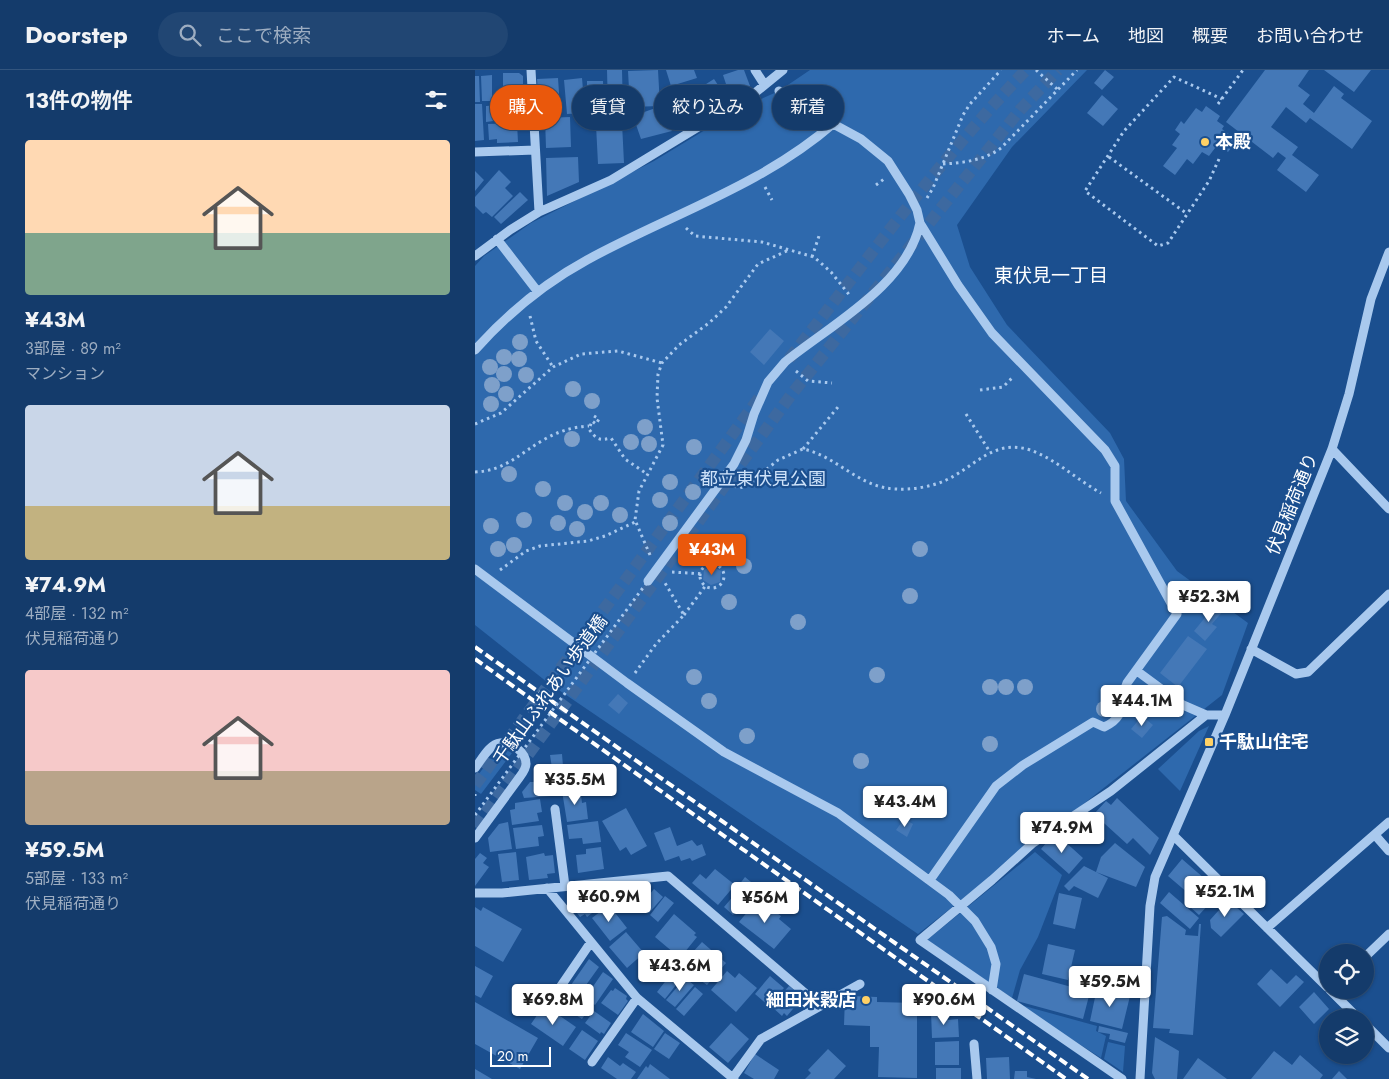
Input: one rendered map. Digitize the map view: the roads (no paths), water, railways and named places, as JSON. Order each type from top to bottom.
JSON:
[{"type":"street","points":[[531,70],[539,212]]},
{"type":"street","points":[[755,70],[764,84]]},
{"type":"street","points":[[475,256],[497,239],[539,212],[611,180],[755,92],[783,70]]},
{"type":"street","points":[[844,129],[861,139],[888,161],[901,179],[917,210],[920,223],[977,313],[1023,367],[1079,420],[1105,450],[1115,466],[1115,501],[1177,614],[1125,690],[1122,696],[1122,712],[1114,723],[1104,727],[1093,722],[1023,766],[996,786],[930,880]]},
{"type":"street","points":[[475,350],[523,303],[585,261],[680,216],[774,167],[826,130]]},
{"type":"street","points":[[475,152],[535,150]]},
{"type":"street","points":[[648,582],[741,452],[754,414],[768,382],[785,362],[875,294],[897,272],[917,238],[920,223]]},
{"type":"street","points":[[497,239],[538,292]]},
{"type":"street","name":"伏見稲荷通り","points":[[1140,1079],[1150,906],[1155,877],[1225,715],[1332,449],[1349,394],[1371,299],[1389,252]]},
{"type":"street","points":[[1332,449],[1389,509]]},
{"type":"street","points":[[475,569],[627,683],[742,764],[838,813],[930,880],[961,906],[979,927],[991,947],[995,964],[992,990]]},
{"type":"street","points":[[1251,649],[1296,674],[1309,672],[1389,594]]},
{"type":"street","points":[[1137,671],[1183,705],[1206,716],[1225,715]]},
{"type":"street","points":[[1122,1079],[920,940],[1033,843],[1111,791],[1206,716]]},
{"type":"street","points":[[475,768],[492,746],[499,742],[520,750],[526,762],[519,778],[475,838]]},
{"type":"street","points":[[555,810],[565,886]]},
{"type":"street","points":[[1267,928],[1389,822]]},
{"type":"street","points":[[1375,835],[1389,851]]},
{"type":"street","points":[[1174,836],[1319,978]]},
{"type":"street","points":[[475,893],[502,893],[668,876],[819,1006]]},
{"type":"street","points":[[547,888],[637,998],[733,1079],[761,1039],[860,984]]},
{"type":"street","points":[[1374,948],[1389,934]]},
{"type":"street","points":[[550,1002],[591,942]]},
{"type":"street","points":[[592,1062],[637,998]]},
{"type":"street","points":[[1340,999],[1349,1009]]},
{"type":"street","points":[[1374,1033],[1389,1048]]},
{"type":"street","points":[[974,1044],[977,1079]]},
{"type":"tunnel","points":[[789,359],[934,175],[994,104],[1026,70]]},
{"type":"tunnel","points":[[475,827],[791,395],[1020,110],[1058,70]]},
{"type":"tunnel","points":[[475,785],[762,394]]},
{"type":"railway","points":[[475,647],[1088,1079]]},
{"type":"railway","points":[[475,659],[1066,1079]]},
{"type":"place","name":"本殿","points":[[1205,142]]},
{"type":"place","name":"千駄山住宅","points":[[1209,742]]},
{"type":"place","name":"細田米穀店","points":[[866,1000]]},
{"type":"district","name":"東伏見一丁目","points":[[1051,275]]},
{"type":"park label","name":"都立東伏見公園","points":[[763,479]]}]
